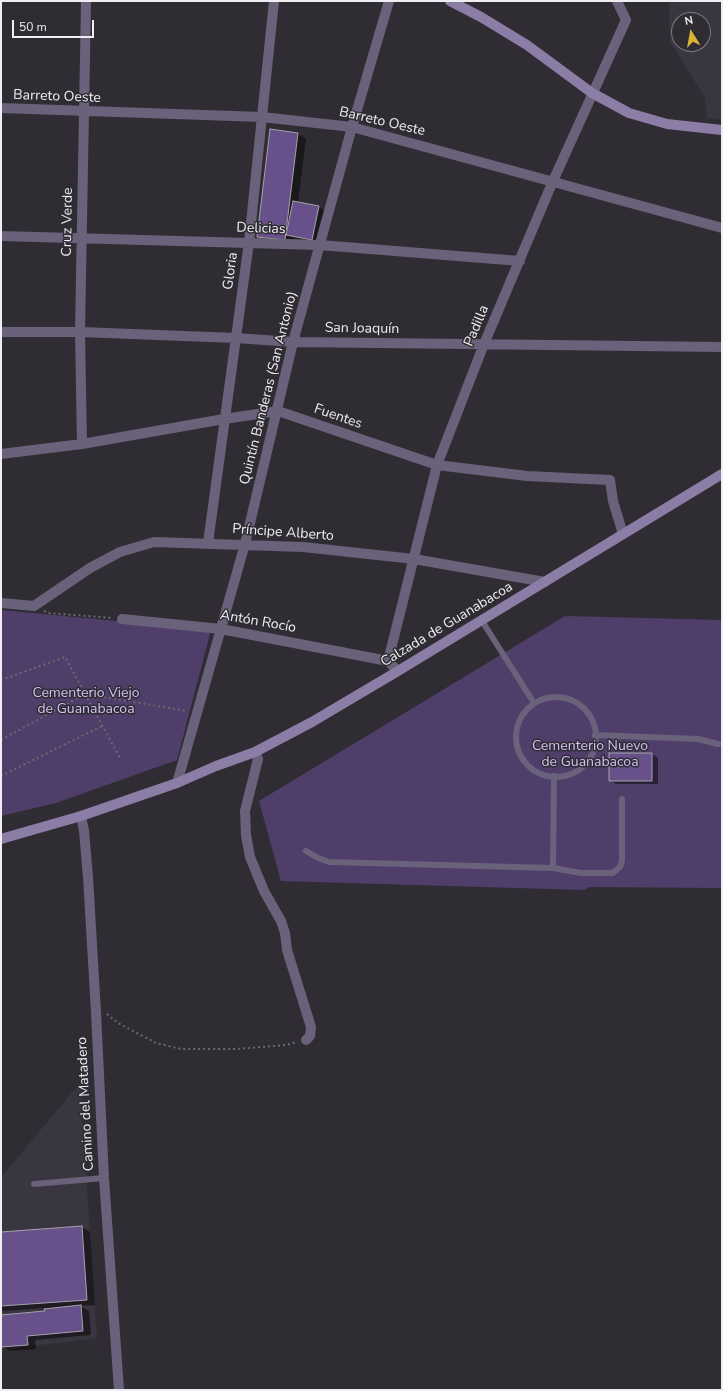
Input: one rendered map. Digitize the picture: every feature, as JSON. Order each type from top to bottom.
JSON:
[{"type":"main road","points":[[450,1],[481,17],[527,45],[592,93],[629,113],[667,124],[722,130]]},
{"type":"main road","name":"Calzada de Guanabacoa","points":[[1,839],[81,816],[177,782],[255,752],[312,722],[482,621],[722,474]]},
{"type":"street","name":"Cruz Verde","points":[[82,444],[80,332],[86,1]]},
{"type":"street","name":"Gloria","points":[[208,543],[224,419],[250,242],[274,1]]},
{"type":"street","name":"Quintín Banderas (San Antonio)","points":[[177,782],[245,544],[278,411],[293,342],[352,127],[389,1]]},
{"type":"street","name":"Padilla","points":[[388,661],[437,465],[484,344],[553,181],[626,20],[617,1]]},
{"type":"street","name":"Barreto Oeste","points":[[1,108],[262,117],[352,127],[722,228]]},
{"type":"street","name":"Delicias","points":[[1,236],[320,244],[520,261]]},
{"type":"street","name":"San Joaquín","points":[[1,332],[80,332],[236,338],[293,342],[722,347]]},
{"type":"street","name":"Fuentes","points":[[1,454],[82,444],[278,411],[437,465],[527,476],[610,480],[613,501],[623,534]]},
{"type":"street","name":"Príncipe Alberto","points":[[34,606],[90,568],[120,552],[154,542],[303,546],[414,559],[545,582]]},
{"type":"street","points":[[1,603],[34,606]]},
{"type":"street","name":"Antón Rocío","points":[[122,619],[221,629],[388,661]]},
{"type":"street","points":[[388,661],[398,671]]},
{"type":"street","points":[[255,752],[258,760],[245,812],[246,835],[250,857],[264,891],[286,933],[287,950],[311,1027],[310,1036],[306,1040]]},
{"type":"street","name":"Camino del Matadero","points":[[81,816],[84,831],[96,1012],[104,1178],[119,1390]]},
{"type":"lane","points":[[482,621],[534,703]]},
{"type":"lane","points":[[561,697],[574,701],[585,710],[593,722],[596,735],[593,750],[586,762],[581,767],[568,774],[554,776],[534,770],[524,760],[517,747],[516,733],[517,726],[524,713],[534,703],[547,698],[561,697]]},
{"type":"lane","points":[[596,735],[698,739],[718,744]]},
{"type":"lane","points":[[553,868],[554,776]]},
{"type":"lane","points":[[306,851],[329,862],[553,868],[581,873],[612,873],[620,867],[622,861],[622,799]]},
{"type":"lane","points":[[34,1184],[104,1178]]},
{"type":"path","points":[[34,606],[48,613],[122,619]]},
{"type":"path","points":[[1,680],[65,657],[121,760]]},
{"type":"path","points":[[1,740],[85,694],[187,711]]},
{"type":"path","points":[[1,776],[102,726]]},
{"type":"path","points":[[96,1012],[104,1012],[118,1023],[156,1043],[181,1049],[236,1049],[286,1044],[306,1040]]},
{"type":"shaded area","points":[[669,1],[722,1],[722,120],[707,118],[705,98],[676,52],[711,52],[711,12],[671,12],[671,44]]},
{"type":"shaded area","points":[[80,1083],[97,1338],[1,1350],[1,1177]]},
{"type":"green space","name":"Cementerio Viejo de Guanabacoa","points":[[1,610],[211,630],[177,760],[56,803],[1,816]]},
{"type":"green space","name":"Cementerio Nuevo de Guanabacoa","points":[[565,616],[722,620],[722,888],[590,887],[584,890],[281,881],[259,801]]},
{"type":"building","points":[[270,129],[298,133],[285,240],[257,237]]},
{"type":"building","points":[[293,201],[319,206],[312,240],[286,235]]},
{"type":"building","points":[[609,753],[652,753],[652,781],[609,781]]},
{"type":"building","points":[[82,1226],[87,1300],[1,1306],[1,1232]]},
{"type":"building","points":[[81,1305],[83,1331],[27,1336],[28,1345],[1,1347],[1,1315],[45,1311],[44,1309]]}]
